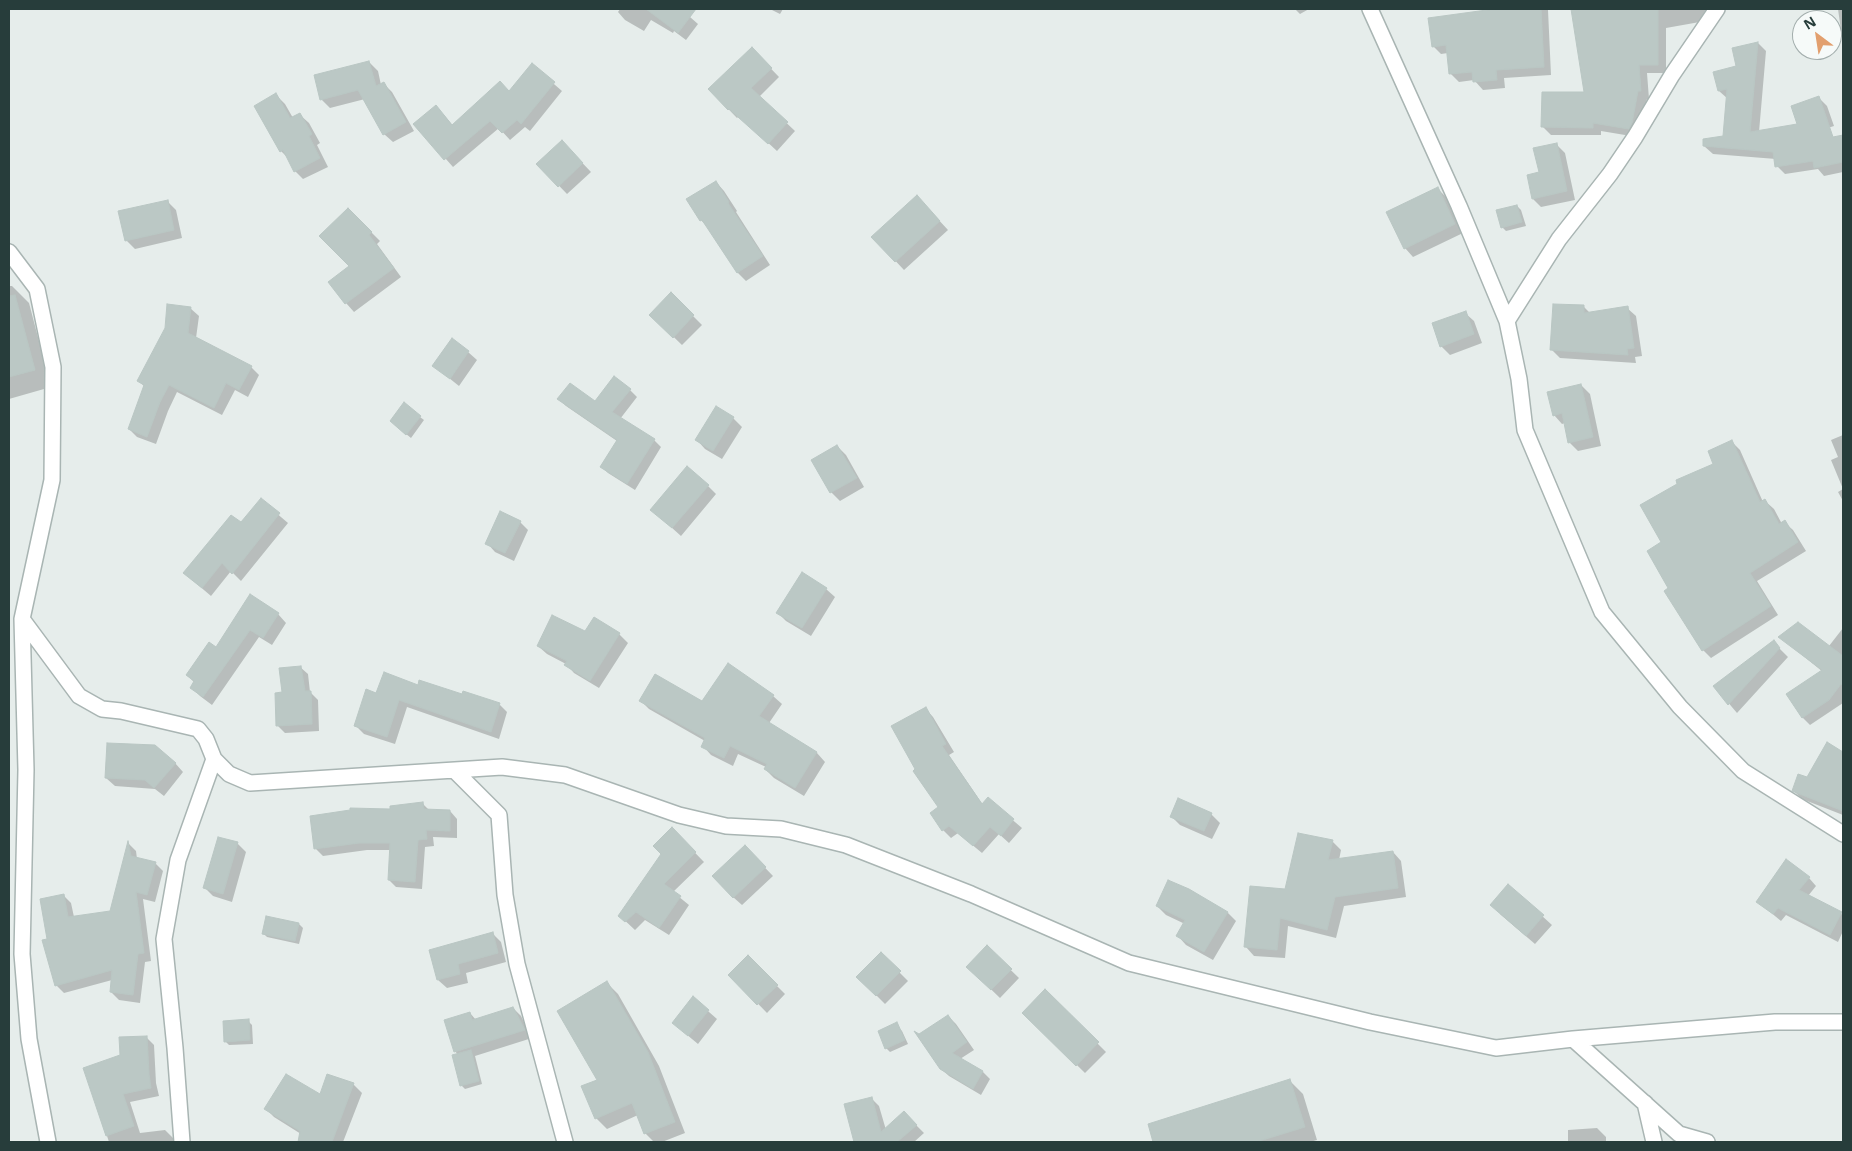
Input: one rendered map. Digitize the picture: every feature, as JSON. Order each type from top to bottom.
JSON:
[{"type":"street","points":[[1370,9],[1459,206],[1507,321],[1519,379],[1525,430],[1602,612],[1680,707],[1743,771],[1843,834]]},
{"type":"street","points":[[1507,321],[1559,239],[1610,174],[1635,137],[1672,76],[1717,9]]},
{"type":"street","points":[[9,252],[37,289],[53,367],[52,480],[22,619],[26,770],[22,954],[29,1039],[48,1142]]},
{"type":"street","points":[[22,619],[79,696],[102,709],[121,711],[198,728],[206,739],[214,759],[228,774],[250,783],[502,767],[565,775],[679,815],[726,826],[781,829],[846,844],[970,894],[1129,962],[1370,1022],[1496,1048],[1573,1039],[1774,1022],[1843,1022]]},
{"type":"street","points":[[182,1142],[164,939],[178,860],[214,759]]},
{"type":"street","points":[[455,771],[499,815],[505,895],[517,964],[565,1142]]},
{"type":"street","points":[[1573,1039],[1680,1134],[1707,1142]]},
{"type":"street","points":[[1645,1103],[1654,1142]]},
{"type":"building","points":[[646,9],[696,9],[678,33]]},
{"type":"building","points":[[1494,9],[1541,9],[1544,67],[1496,70],[1497,80],[1473,82],[1472,72],[1449,74],[1446,45],[1432,47],[1428,18]]},
{"type":"building","points":[[1571,9],[1658,9],[1658,65],[1639,65],[1641,91],[1638,91],[1632,123],[1629,129],[1593,123],[1593,128],[1541,127],[1542,92],[1584,92]]},
{"type":"building","points":[[1758,42],[1750,132],[1797,124],[1791,106],[1819,96],[1833,137],[1843,135],[1843,162],[1814,168],[1813,161],[1775,167],[1773,152],[1703,146],[1703,139],[1723,136],[1727,89],[1718,91],[1713,72],[1736,66],[1732,48]]},
{"type":"building","points":[[752,47],[772,68],[751,88],[788,122],[768,144],[728,110],[708,89]]},
{"type":"building","points":[[369,61],[376,86],[384,82],[406,122],[383,135],[358,90],[320,100],[314,75]]},
{"type":"building","points":[[532,63],[555,82],[521,124],[517,120],[502,133],[490,121],[444,160],[413,124],[436,105],[452,125],[500,81],[509,91]]},
{"type":"building","points":[[276,93],[290,118],[300,113],[312,134],[309,136],[320,158],[294,172],[283,150],[280,152],[254,106]]},
{"type":"building","points":[[562,140],[583,163],[558,187],[536,164]]},
{"type":"building","points":[[1557,143],[1567,191],[1532,199],[1527,175],[1539,172],[1533,148]]},
{"type":"building","points":[[716,181],[728,203],[763,256],[737,273],[686,199]]},
{"type":"building","points":[[1438,187],[1455,224],[1404,249],[1386,212]]},
{"type":"building","points":[[917,195],[940,221],[895,262],[871,237]]},
{"type":"building","points":[[168,200],[174,230],[125,241],[118,211]]},
{"type":"building","points":[[1517,205],[1522,222],[1501,228],[1496,210]]},
{"type":"building","points":[[348,208],[372,232],[369,235],[394,268],[345,304],[328,282],[349,266],[319,236]]},
{"type":"building","points":[[671,292],[694,315],[673,338],[649,315]]},
{"type":"building","points":[[15,295],[35,370],[9,377],[9,296]]},
{"type":"building","points":[[167,304],[191,307],[188,333],[252,366],[239,390],[226,383],[214,408],[169,385],[160,402],[147,437],[128,429],[144,385],[137,381],[165,328]]},
{"type":"building","points":[[1553,304],[1584,305],[1584,313],[1628,306],[1634,348],[1627,349],[1628,355],[1550,350]]},
{"type":"building","points":[[1466,311],[1474,334],[1440,347],[1432,323]]},
{"type":"building","points":[[452,338],[469,351],[450,379],[432,366]]},
{"type":"building","points":[[614,376],[631,389],[612,412],[655,439],[627,484],[600,467],[617,440],[557,399],[570,383],[595,401]]},
{"type":"building","points":[[1581,384],[1593,437],[1568,443],[1562,413],[1553,416],[1547,392]]},
{"type":"building","points":[[404,402],[421,416],[406,435],[390,421]]},
{"type":"building","points":[[716,406],[734,417],[713,451],[695,440]]},
{"type":"building","points":[[1732,440],[1760,502],[1765,499],[1779,524],[1785,520],[1798,542],[1750,573],[1771,606],[1702,651],[1664,591],[1668,588],[1647,551],[1661,542],[1640,505],[1677,484],[1676,480],[1713,464],[1708,451]]},
{"type":"building","points":[[837,445],[857,478],[830,493],[811,460]]},
{"type":"building","points":[[687,466],[709,485],[672,528],[650,510]]},
{"type":"building","points":[[261,498],[280,513],[232,574],[222,563],[202,588],[183,573],[231,515],[241,522]]},
{"type":"building","points":[[500,511],[521,521],[505,553],[485,544]]},
{"type":"building","points":[[802,572],[827,588],[802,628],[776,613]]},
{"type":"building","points":[[250,594],[279,613],[263,638],[250,630],[203,697],[190,688],[194,681],[186,675],[209,642],[216,647]]},
{"type":"building","points":[[552,615],[585,631],[594,617],[620,633],[590,681],[564,665],[567,661],[537,646]]},
{"type":"building","points":[[1798,622],[1843,656],[1843,686],[1841,684],[1829,700],[1802,718],[1786,694],[1822,670],[1778,637]]},
{"type":"building","points":[[1774,640],[1780,648],[1728,705],[1713,686]]},
{"type":"building","points":[[728,663],[774,695],[759,716],[817,752],[795,788],[764,769],[767,764],[730,746],[724,758],[701,747],[705,738],[639,701],[655,674],[702,701]]},
{"type":"building","points":[[301,666],[305,691],[311,691],[312,724],[276,726],[275,693],[282,692],[279,668]]},
{"type":"building","points":[[384,672],[418,685],[419,680],[462,694],[463,691],[500,703],[491,732],[399,700],[387,737],[354,726],[366,689],[376,693]]},
{"type":"building","points":[[926,707],[946,744],[942,746],[982,804],[988,797],[1014,819],[1001,836],[990,827],[973,846],[949,826],[942,831],[930,813],[938,807],[913,771],[915,769],[891,726]]},
{"type":"building","points":[[1827,742],[1843,752],[1843,811],[1792,791],[1798,774],[1807,777]]},
{"type":"building","points":[[107,743],[155,745],[176,763],[154,788],[145,780],[105,778]]},
{"type":"building","points":[[1178,798],[1212,813],[1204,831],[1170,817]]},
{"type":"building","points":[[423,802],[424,809],[450,810],[450,831],[426,830],[427,839],[418,840],[415,882],[388,880],[390,843],[359,843],[314,849],[310,816],[350,810],[350,808],[390,809],[390,806]]},
{"type":"building","points":[[672,827],[696,852],[664,884],[681,896],[659,928],[636,912],[625,922],[618,916],[661,854],[653,846]]},
{"type":"building","points":[[1298,833],[1333,840],[1328,860],[1393,851],[1398,888],[1335,897],[1327,930],[1280,918],[1277,950],[1244,947],[1250,886],[1285,889]]},
{"type":"building","points":[[218,837],[238,842],[223,894],[203,888]]},
{"type":"building","points":[[128,841],[131,856],[156,862],[147,895],[136,892],[144,953],[138,954],[133,995],[110,992],[112,970],[55,986],[42,940],[47,939],[40,899],[64,894],[68,917],[110,911]]},
{"type":"building","points":[[745,845],[766,867],[733,898],[712,876]]},
{"type":"building","points":[[1786,859],[1810,877],[1799,890],[1842,912],[1830,935],[1778,908],[1773,914],[1756,902]]},
{"type":"building","points":[[1168,880],[1189,889],[1228,912],[1204,952],[1176,936],[1185,920],[1156,906]]},
{"type":"building","points":[[1508,884],[1544,915],[1526,936],[1490,905]]},
{"type":"building","points":[[266,916],[299,923],[295,941],[262,934]]},
{"type":"building","points":[[493,932],[498,953],[458,964],[460,974],[437,980],[429,950]]},
{"type":"building","points":[[987,945],[1012,969],[991,990],[966,967]]},
{"type":"building","points":[[881,952],[901,971],[876,996],[856,977]]},
{"type":"building","points":[[748,955],[778,985],[757,1005],[728,975]]},
{"type":"building","points":[[607,981],[648,1052],[675,1122],[644,1134],[632,1103],[595,1119],[581,1086],[597,1080],[557,1011]]},
{"type":"building","points":[[1045,989],[1099,1042],[1076,1066],[1022,1013]]},
{"type":"building","points":[[693,996],[709,1010],[688,1036],[672,1023]]},
{"type":"building","points":[[513,1007],[525,1030],[454,1052],[444,1020],[470,1012],[472,1020]]},
{"type":"building","points":[[948,1015],[967,1042],[952,1053],[983,1071],[973,1089],[940,1069],[914,1031],[919,1034]]},
{"type":"building","points":[[249,1019],[250,1040],[224,1042],[223,1021]]},
{"type":"building","points":[[897,1022],[905,1040],[885,1049],[878,1031]]},
{"type":"building","points":[[147,1036],[151,1088],[123,1094],[134,1126],[106,1136],[83,1068],[120,1055],[119,1037]]},
{"type":"building","points":[[471,1050],[479,1081],[460,1086],[452,1055]]},
{"type":"building","points":[[286,1074],[320,1094],[327,1074],[354,1083],[332,1142],[298,1142],[300,1131],[264,1109]]},
{"type":"building","points":[[1290,1079],[1305,1127],[1256,1142],[1153,1142],[1148,1124]]},
{"type":"building","points":[[872,1097],[881,1132],[904,1111],[917,1125],[897,1142],[854,1142],[844,1104]]}]
